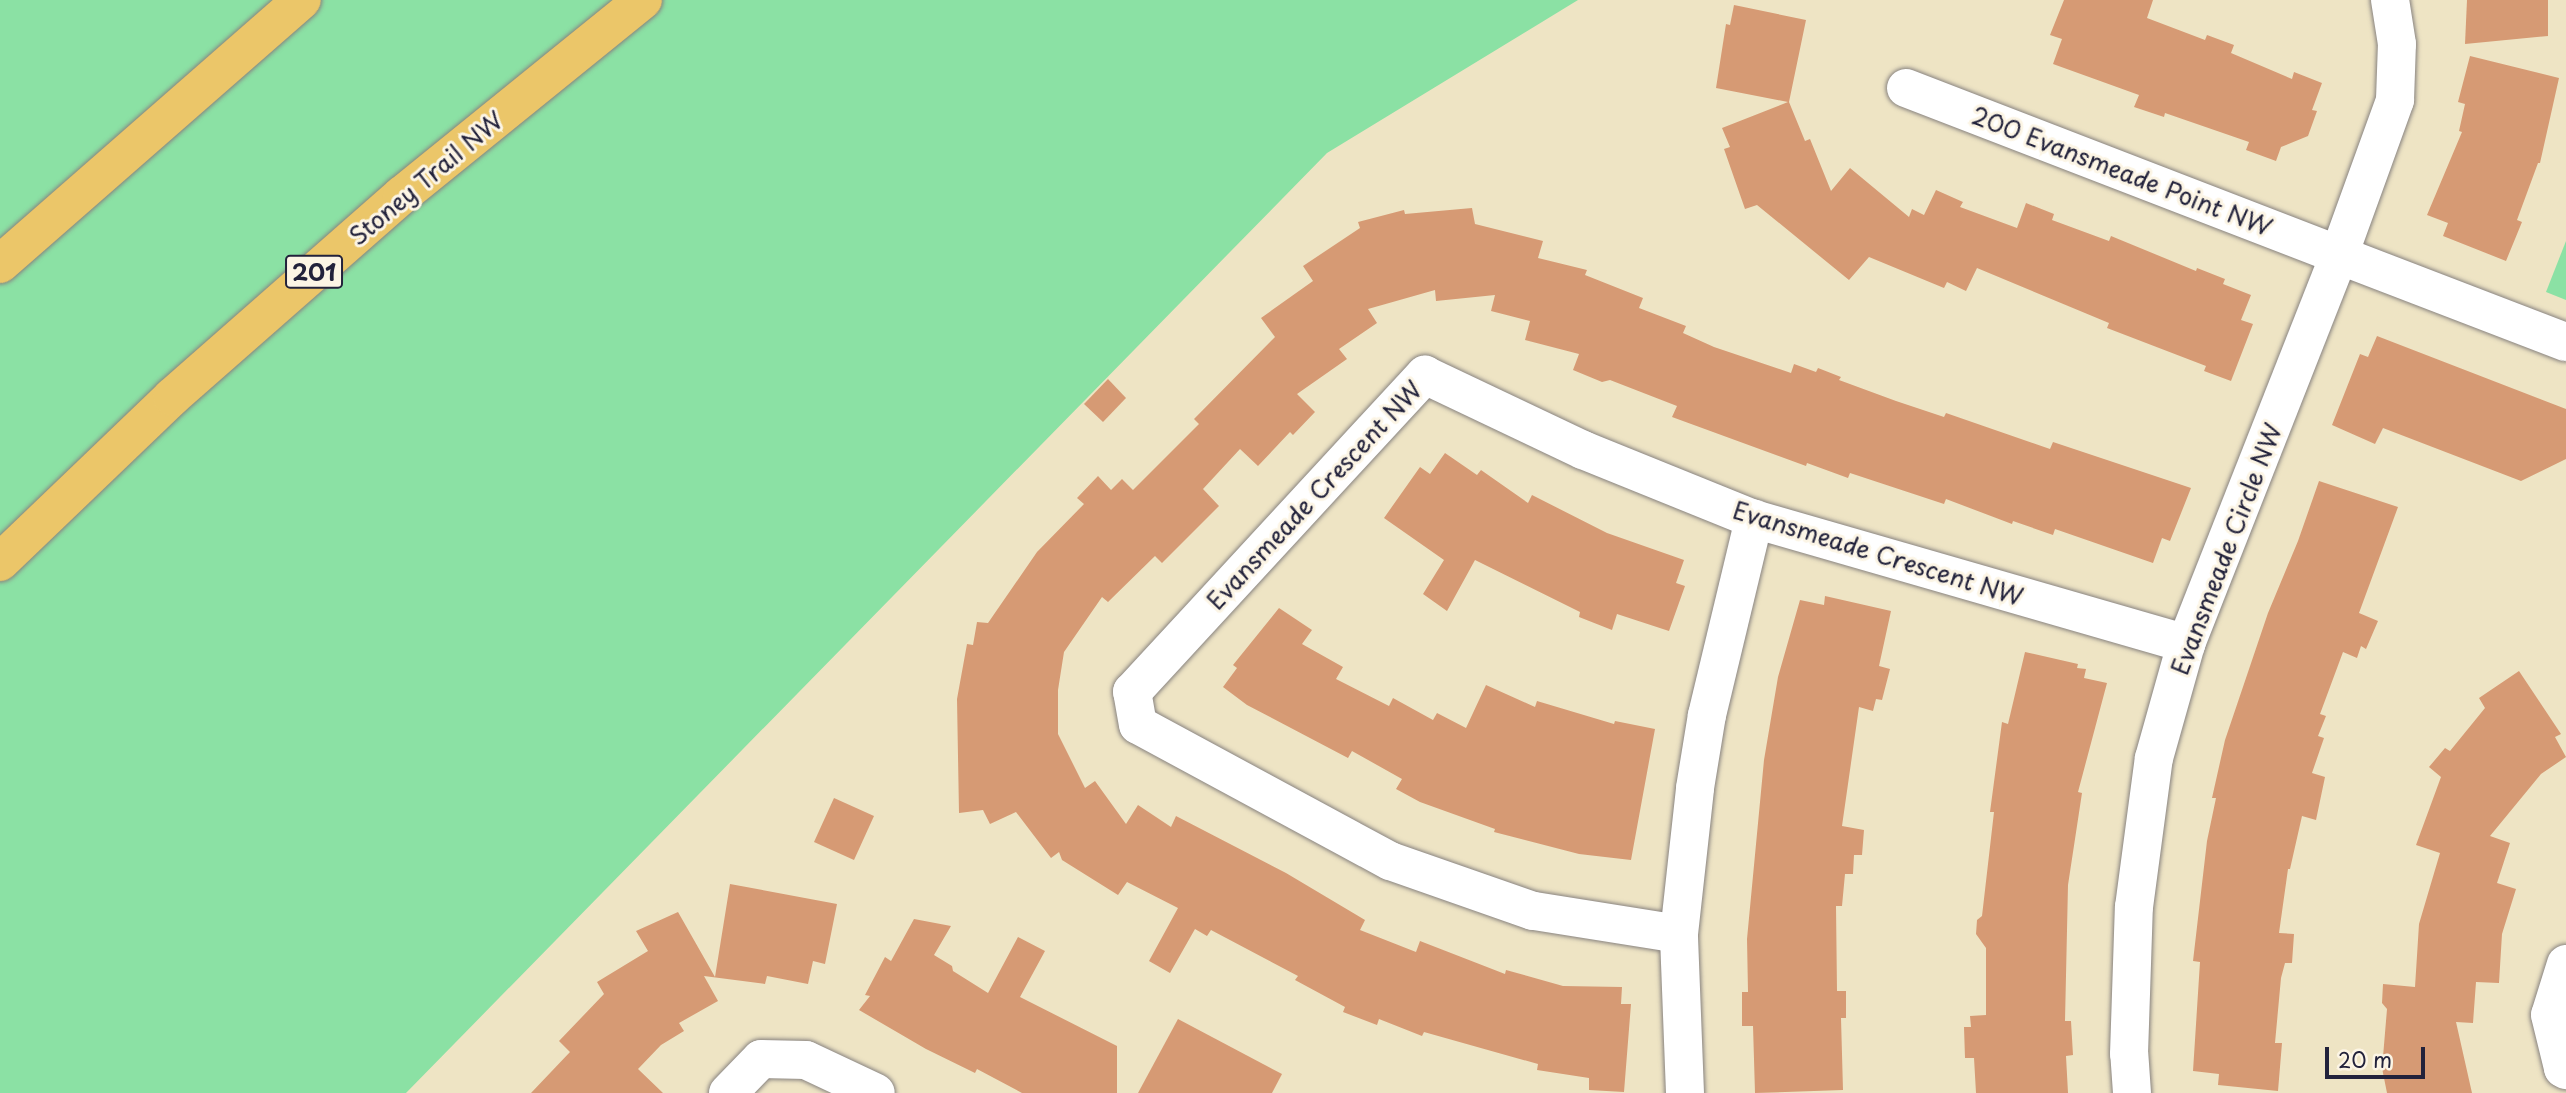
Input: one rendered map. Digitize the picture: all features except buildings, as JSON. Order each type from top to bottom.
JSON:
[{"type":"highway","points":[[0,264],[302,0]]},
{"type":"highway","name":"Stoney Trail NW","points":[[0,562],[172,397],[402,195],[643,0]]},
{"type":"street","name":"Evansmeade Circle NW","points":[[2132,1093],[2129,1054],[2134,907],[2154,758],[2186,644],[2339,255],[2395,100],[2397,44],[2390,0]]},
{"type":"street","name":"200 Evansmeade Point NW","points":[[1906,88],[2339,255]]},
{"type":"street","points":[[2339,255],[2566,342]]},
{"type":"street","name":"Evansmeade Crescent NW","points":[[1679,934],[1533,911],[1390,861],[1139,725],[1132,692],[1425,375],[1583,450],[1754,519],[2186,644]]},
{"type":"street","points":[[1685,1093],[1679,934],[1695,788],[1707,715],[1754,519]]},
{"type":"street","points":[[2566,964],[2550,1015],[2566,1070]]},
{"type":"street","points":[[728,1093],[761,1059],[806,1060],[876,1093]]},
{"type":"green space","points":[[0,0],[1578,0],[1327,153],[406,1093],[0,1093]]},
{"type":"green space","points":[[2566,241],[2566,300],[2546,292]]}]
